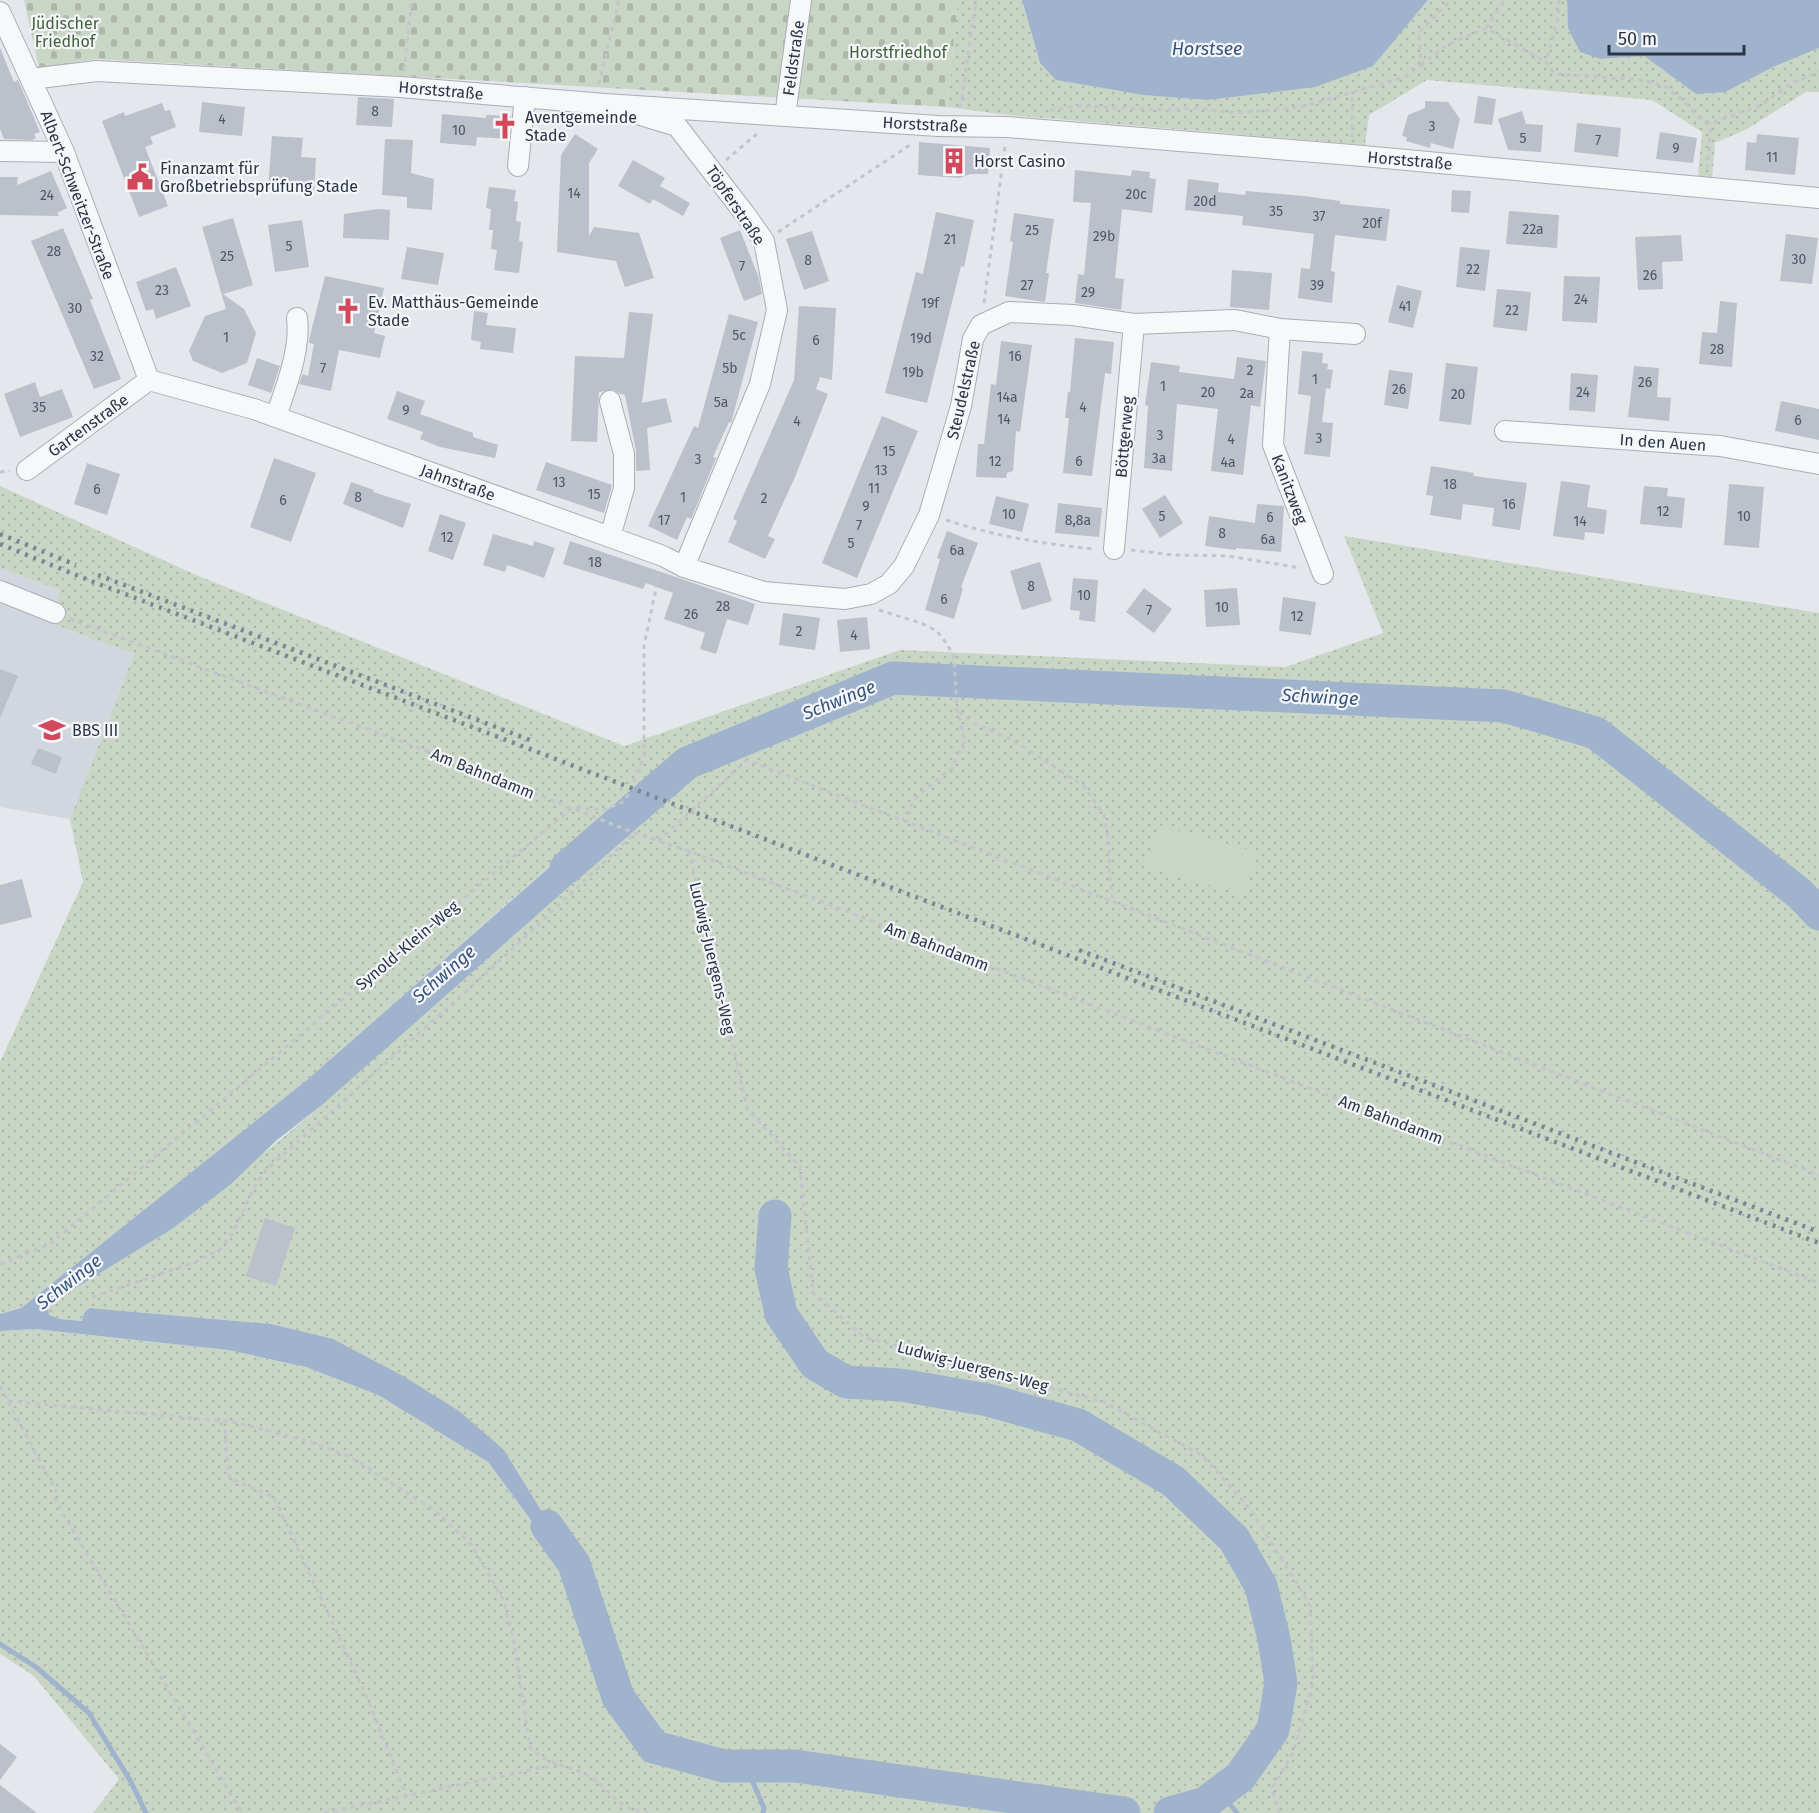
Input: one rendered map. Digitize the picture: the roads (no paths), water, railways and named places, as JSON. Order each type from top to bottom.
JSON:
[{"type":"street","name":"Feldstraße","points":[[782,115],[801,0]]},
{"type":"street","name":"Albert-Schweitzer-Straße","points":[[0,12],[64,152],[149,380]]},
{"type":"street","name":"Horststraße","points":[[31,80],[97,71],[400,87],[600,104],[938,126],[1007,127],[1352,155],[1819,198]]},
{"type":"street","points":[[518,166],[525,97]]},
{"type":"street","name":"Töpferstraße","points":[[600,104],[677,126],[714,171],[764,241],[777,310],[760,384],[684,567]]},
{"type":"street","points":[[0,151],[64,152]]},
{"type":"street","name":"Steudelstraße","points":[[764,592],[846,599],[871,594],[889,584],[904,566],[929,515],[961,406],[973,339],[981,325],[1009,312],[1072,315],[1134,324],[1235,320],[1280,329],[1355,334]]},
{"type":"street","points":[[276,417],[294,357],[298,330],[297,318]]},
{"type":"street","name":"Böttgerweg","points":[[1114,549],[1134,324]]},
{"type":"street","name":"Kanitzweg","points":[[1280,329],[1273,445],[1323,574]]},
{"type":"street","name":"Jahnstraße","points":[[149,380],[254,409],[663,556],[684,567],[764,592]]},
{"type":"street","name":"Gartenstraße","points":[[27,470],[149,380]]},
{"type":"street","points":[[610,401],[624,454],[624,488],[610,537]]},
{"type":"street","name":"In den Auen","points":[[1506,431],[1720,446],[1819,464]]},
{"type":"street","points":[[0,591],[55,613]]},
{"type":"water","name":"Horstsee","points":[[1022,0],[1428,0],[1373,66],[1315,87],[1207,100],[1143,95],[1056,80],[1040,63]]},
{"type":"water","points":[[1567,0],[1819,0],[1819,48],[1773,67],[1725,92],[1696,94],[1644,56],[1601,59],[1580,52],[1568,28]]},
{"type":"water","points":[[594,828],[601,838],[617,844],[322,1105],[277,1140],[231,1184],[172,1229],[48,1305],[49,1315],[61,1319],[82,1321],[84,1313],[90,1308],[271,1324],[333,1339],[403,1376],[459,1411],[504,1450],[574,1564],[618,1697],[564,1565],[488,1462],[378,1395],[306,1367],[228,1350],[35,1329],[0,1331],[0,1314],[21,1308],[308,1079]]},
{"type":"waterway","name":"Schwinge","points":[[566,868],[687,763],[893,678],[1504,706],[1596,733],[1800,894],[1819,914]]},
{"type":"waterway","points":[[775,1216],[771,1268],[781,1314],[815,1364],[846,1382],[900,1385],[988,1400],[1078,1425],[1173,1481],[1234,1539],[1261,1586],[1274,1639],[1281,1683],[1273,1730],[1240,1777],[1205,1803],[1170,1813]]},
{"type":"waterway","points":[[547,1526],[574,1564],[618,1697],[654,1747],[724,1766],[795,1766],[1124,1813]]},
{"type":"waterway","points":[[0,1644],[36,1667],[89,1713],[131,1782],[146,1813]]},
{"type":"waterway","points":[[746,1766],[764,1808],[763,1813]]},
{"type":"waterway","points":[[1220,1792],[1237,1813]]},
{"type":"railway","points":[[0,534],[76,565]]},
{"type":"railway","points":[[0,544],[91,581],[1819,1243]]},
{"type":"railway","points":[[98,575],[535,742]]},
{"type":"railway","points":[[1079,950],[1819,1232]]},
{"type":"place","name":"Aventgemeinde Stade","points":[[505,126]]},
{"type":"place","name":"Horst Casino","points":[[954,161]]},
{"type":"place","name":"Finanzamt für Großbetriebsprüfung Stade","points":[[140,177]]},
{"type":"place","name":"Ev. Matthäus-Gemeinde Stade","points":[[348,311]]},
{"type":"place","name":"BBS III","points":[[52,730]]},
{"type":"park label","name":"Jüdischer Friedhof","points":[[65,32]]},
{"type":"park label","name":"Horstfriedhof","points":[[898,52]]}]
